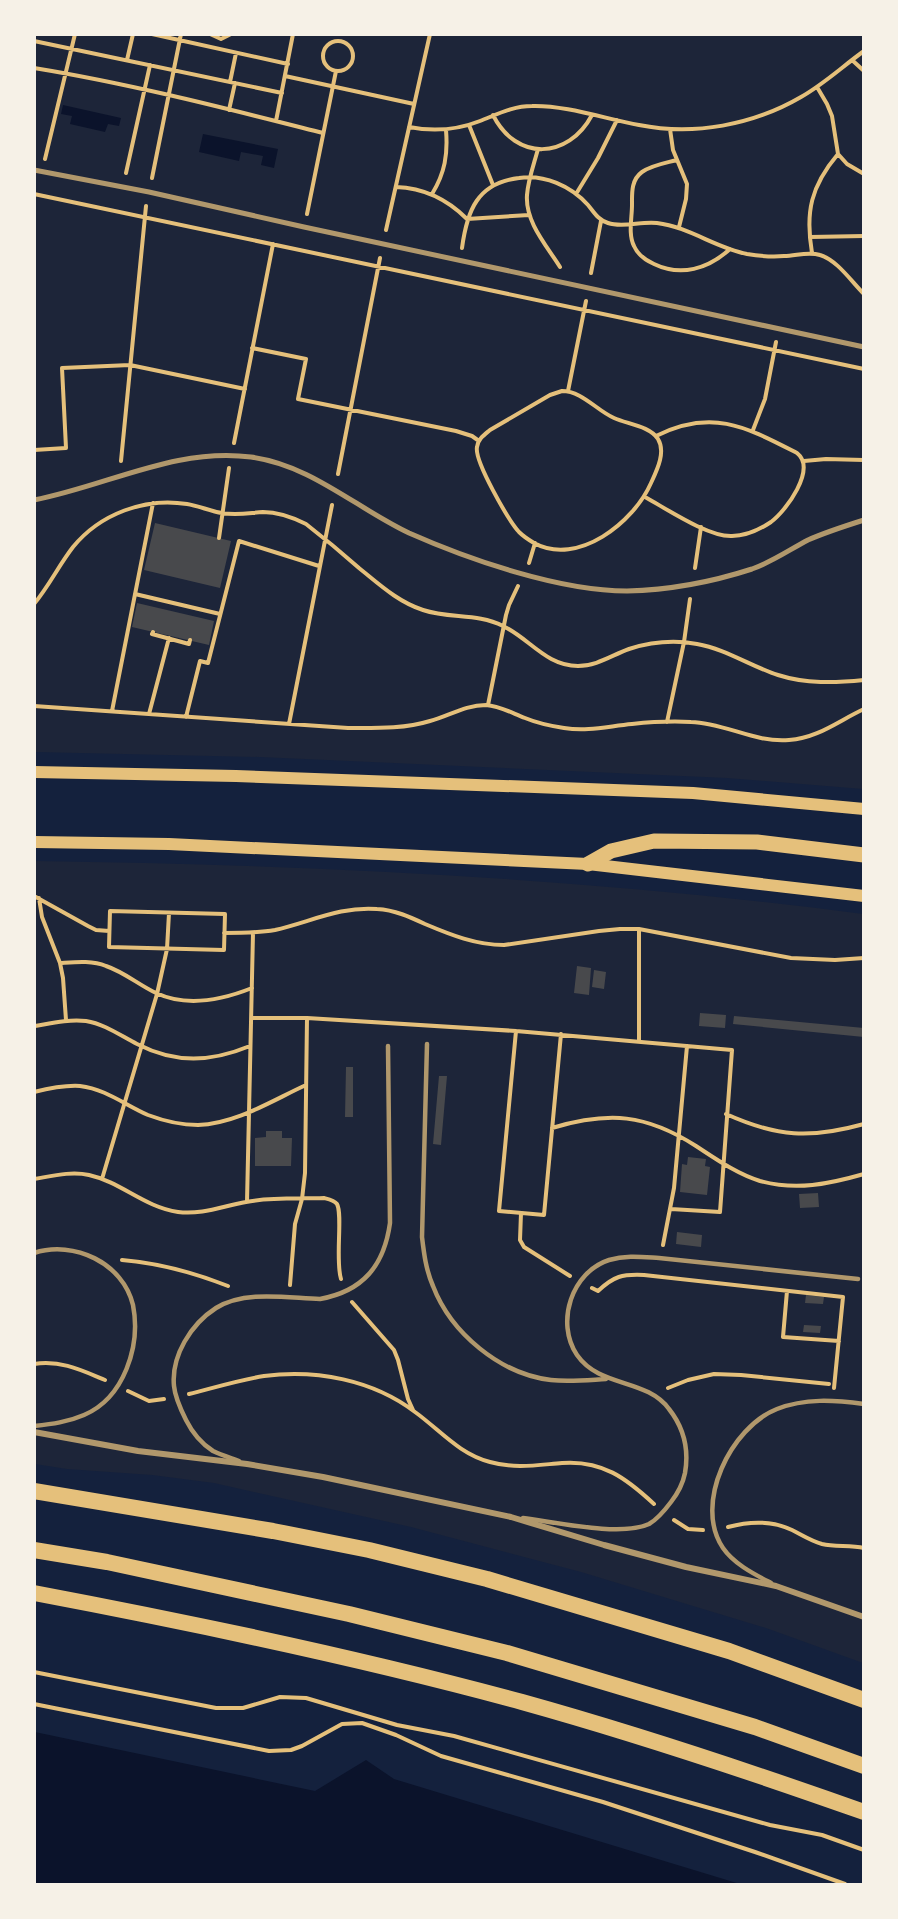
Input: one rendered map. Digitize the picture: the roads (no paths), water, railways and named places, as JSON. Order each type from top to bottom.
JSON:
[{"type":"highway","points":[[34,1491],[273,1531],[369,1550],[488,1579],[729,1651],[864,1700]]},
{"type":"highway","points":[[34,1550],[107,1562],[349,1614],[507,1653],[755,1727],[864,1766]]},
{"type":"highway","points":[[34,1593],[247,1635],[510,1699],[755,1773],[864,1812]]},
{"type":"main road","points":[[34,772],[259,777],[693,794],[864,809]]},
{"type":"main road","points":[[588,864],[611,851],[654,841],[757,842],[864,855]]},
{"type":"main road","points":[[34,842],[180,844],[588,864],[864,896]]},
{"type":"street","points":[[34,170],[149,192],[864,347]]},
{"type":"street","points":[[34,500],[195,457],[252,457],[294,469],[335,489],[370,512],[407,532],[455,552],[569,584],[625,591],[659,589],[724,578],[755,567],[808,540],[864,520]]},
{"type":"street","points":[[34,1432],[138,1451],[247,1464],[404,1493],[511,1516],[604,1545],[686,1567],[776,1586],[864,1617]]},
{"type":"lane","points":[[427,1044],[422,1237],[425,1264],[443,1307],[472,1342],[490,1356],[510,1367],[548,1380],[608,1379]]},
{"type":"lane","points":[[247,1464],[214,1451],[191,1430],[176,1397],[174,1387],[177,1359],[192,1329],[216,1308],[248,1297],[320,1299],[331,1297],[364,1280],[381,1258],[387,1243],[390,1222],[388,1046]]},
{"type":"lane","points":[[34,1252],[66,1248],[100,1261],[116,1274],[126,1290],[132,1303],[135,1323],[128,1368],[118,1386],[103,1402],[86,1414],[62,1423],[34,1426]]},
{"type":"lane","points":[[511,1516],[616,1530],[634,1529],[651,1523],[664,1512],[684,1479],[687,1461],[686,1443],[680,1426],[669,1408],[653,1393],[608,1379],[590,1368],[577,1354],[569,1336],[567,1317],[572,1296],[580,1282],[592,1269],[607,1261],[627,1256],[858,1279]]},
{"type":"lane","points":[[776,1586],[733,1560],[723,1548],[714,1530],[712,1508],[716,1483],[725,1460],[737,1440],[755,1421],[775,1410],[812,1401],[833,1400],[864,1404]]}]
